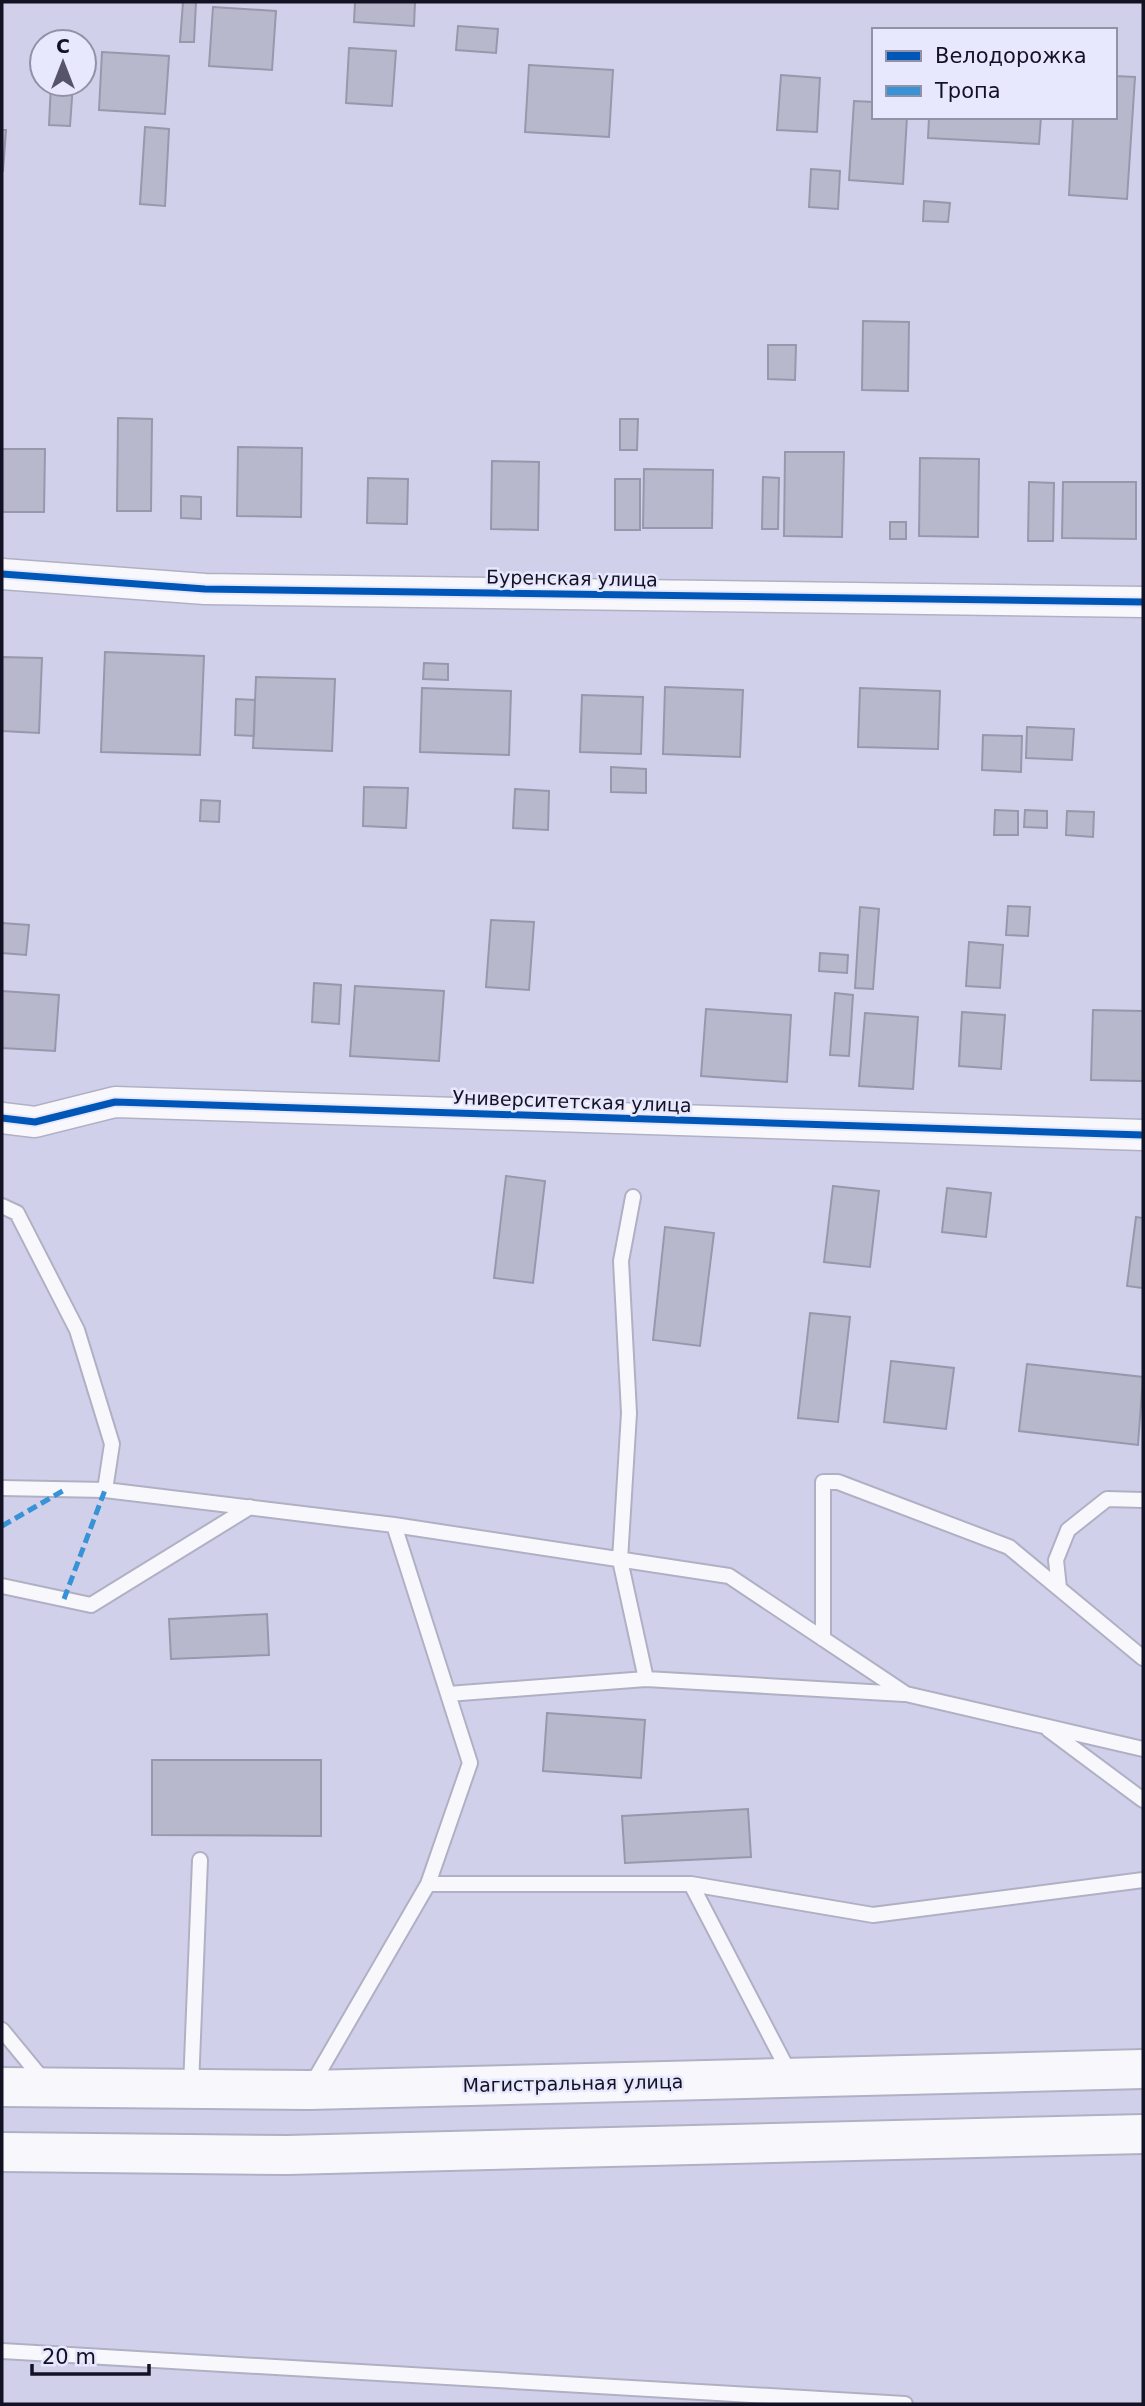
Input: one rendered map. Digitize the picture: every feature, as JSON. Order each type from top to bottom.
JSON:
[{"type":"main road","name":"Магистральная улица","points":[[2,2087],[309,2090],[1143,2069]]},
{"type":"main road","points":[[2,2152],[287,2155],[1143,2134]]},
{"type":"street","name":"Буренская улица","points":[[2,574],[205,589],[1143,602]]},
{"type":"street","name":"Университетская улица","points":[[2,1118],[35,1122],[115,1102],[1143,1135]]},
{"type":"lane","points":[[633,1197],[621,1261],[629,1413],[620,1560],[646,1679]]},
{"type":"lane","points":[[2,1206],[17,1213],[77,1330],[112,1444],[106,1490]]},
{"type":"lane","points":[[823,1639],[823,1482],[838,1482],[1009,1547],[1143,1658]]},
{"type":"lane","points":[[2,1488],[106,1490],[250,1507],[394,1525],[729,1576],[906,1694]]},
{"type":"lane","points":[[1059,1588],[1056,1560],[1068,1530],[1107,1499],[1143,1500]]},
{"type":"lane","points":[[2,1586],[91,1605],[250,1507]]},
{"type":"lane","points":[[309,2090],[428,1884],[470,1763],[394,1525]]},
{"type":"lane","points":[[448,1694],[646,1679],[906,1694],[1143,1749]]},
{"type":"lane","points":[[1045,1726],[1143,1800]]},
{"type":"lane","points":[[191,2088],[200,1860]]},
{"type":"lane","points":[[428,1884],[691,1884],[873,1915],[1143,1880]]},
{"type":"lane","points":[[691,1884],[792,2078]]},
{"type":"lane","points":[[2,2029],[49,2088]]},
{"type":"lane","points":[[2,2351],[905,2404]]},
{"type":"building","points":[[183,2],[196,2],[194,42],[180,42]]},
{"type":"building","points":[[355,2],[415,2],[414,26],[354,22]]},
{"type":"building","points":[[213,7],[276,11],[272,70],[209,66]]},
{"type":"building","points":[[458,26],[498,29],[496,53],[456,50]]},
{"type":"building","points":[[349,48],[396,51],[392,106],[346,103]]},
{"type":"building","points":[[102,52],[169,56],[165,114],[99,110]]},
{"type":"building","points":[[529,65],[613,70],[609,137],[525,132]]},
{"type":"building","points":[[781,75],[820,78],[817,132],[777,130]]},
{"type":"building","points":[[1117,76],[1135,77],[1127,199],[1069,195],[1073,119],[1117,119]]},
{"type":"building","points":[[50,98],[72,98],[70,126],[49,125]]},
{"type":"building","points":[[854,101],[872,102],[872,119],[907,119],[903,184],[849,180]]},
{"type":"building","points":[[929,119],[1041,119],[1039,144],[928,138]]},
{"type":"building","points":[[145,127],[169,129],[165,206],[140,204]]},
{"type":"building","points":[[2,130],[6,130],[3,171],[2,171]]},
{"type":"building","points":[[811,169],[840,171],[838,209],[809,207]]},
{"type":"building","points":[[924,201],[950,203],[948,222],[923,221]]},
{"type":"building","points":[[863,321],[909,322],[908,391],[862,390]]},
{"type":"building","points":[[768,345],[796,345],[795,380],[768,379]]},
{"type":"building","points":[[118,418],[152,419],[151,511],[117,511]]},
{"type":"building","points":[[620,419],[638,419],[637,450],[620,450]]},
{"type":"building","points":[[238,447],[302,448],[301,517],[237,516]]},
{"type":"building","points":[[2,449],[45,449],[44,512],[2,512]]},
{"type":"building","points":[[785,452],[844,452],[842,537],[784,536]]},
{"type":"building","points":[[920,458],[979,459],[978,537],[919,536]]},
{"type":"building","points":[[492,461],[539,462],[538,530],[491,529]]},
{"type":"building","points":[[644,469],[713,470],[712,528],[643,528]]},
{"type":"building","points":[[763,477],[779,478],[778,529],[762,529]]},
{"type":"building","points":[[368,478],[408,479],[407,524],[367,523]]},
{"type":"building","points":[[615,479],[640,479],[640,530],[615,530]]},
{"type":"building","points":[[1029,482],[1054,483],[1053,541],[1028,541]]},
{"type":"building","points":[[1063,482],[1136,482],[1136,539],[1062,538]]},
{"type":"building","points":[[181,496],[201,497],[201,519],[181,518]]},
{"type":"building","points":[[890,522],[906,522],[906,539],[890,539]]},
{"type":"building","points":[[105,652],[204,656],[200,755],[101,752]]},
{"type":"building","points":[[2,657],[42,658],[39,733],[2,731]]},
{"type":"building","points":[[424,663],[448,664],[448,680],[423,679]]},
{"type":"building","points":[[256,677],[335,679],[332,751],[253,748]]},
{"type":"building","points":[[665,687],[743,690],[740,757],[663,754]]},
{"type":"building","points":[[422,688],[511,691],[509,755],[420,752]]},
{"type":"building","points":[[860,688],[940,691],[938,749],[858,747]]},
{"type":"building","points":[[582,695],[643,697],[641,754],[580,752]]},
{"type":"building","points":[[236,699],[255,700],[254,736],[235,735]]},
{"type":"building","points":[[1027,727],[1074,729],[1072,760],[1026,758]]},
{"type":"building","points":[[983,735],[1022,736],[1021,772],[982,770]]},
{"type":"building","points":[[611,767],[646,769],[646,793],[611,792]]},
{"type":"building","points":[[364,787],[408,788],[406,828],[363,826]]},
{"type":"building","points":[[515,789],[549,791],[548,830],[513,828]]},
{"type":"building","points":[[201,800],[220,801],[219,822],[200,821]]},
{"type":"building","points":[[995,810],[1018,811],[1018,835],[994,835]]},
{"type":"building","points":[[1025,810],[1047,811],[1047,828],[1024,827]]},
{"type":"building","points":[[1067,811],[1094,812],[1093,837],[1066,835]]},
{"type":"building","points":[[1008,906],[1030,907],[1028,936],[1006,935]]},
{"type":"building","points":[[860,907],[879,909],[873,989],[855,988]]},
{"type":"building","points":[[491,920],[534,922],[529,990],[486,987]]},
{"type":"building","points":[[2,923],[29,925],[26,955],[2,953]]},
{"type":"building","points":[[969,942],[1003,945],[1000,988],[966,986]]},
{"type":"building","points":[[820,953],[848,955],[847,973],[819,971]]},
{"type":"building","points":[[314,983],[341,985],[339,1024],[312,1022]]},
{"type":"building","points":[[355,986],[444,991],[439,1061],[350,1056]]},
{"type":"building","points":[[2,991],[59,995],[55,1051],[2,1048]]},
{"type":"building","points":[[835,993],[853,995],[849,1056],[830,1055]]},
{"type":"building","points":[[706,1009],[791,1015],[787,1082],[701,1076]]},
{"type":"building","points":[[1093,1010],[1143,1011],[1143,1081],[1091,1080]]},
{"type":"building","points":[[962,1012],[1005,1015],[1001,1069],[959,1066]]},
{"type":"building","points":[[865,1013],[918,1017],[913,1089],[859,1086]]},
{"type":"building","points":[[506,1176],[545,1181],[533,1283],[494,1278]]},
{"type":"building","points":[[833,1186],[879,1191],[870,1267],[824,1262]]},
{"type":"building","points":[[947,1188],[991,1193],[986,1237],[942,1232]]},
{"type":"building","points":[[1136,1217],[1143,1218],[1143,1288],[1127,1286]]},
{"type":"building","points":[[665,1227],[714,1233],[700,1346],[653,1340]]},
{"type":"building","points":[[810,1313],[850,1317],[838,1422],[798,1418]]},
{"type":"building","points":[[891,1361],[954,1368],[946,1429],[884,1422]]},
{"type":"building","points":[[1027,1364],[1143,1377],[1138,1445],[1019,1431]]},
{"type":"building","points":[[267,1614],[269,1655],[171,1659],[169,1619]]},
{"type":"building","points":[[547,1713],[645,1720],[641,1778],[543,1771]]},
{"type":"building","points":[[152,1760],[321,1760],[321,1836],[152,1835]]},
{"type":"building","points":[[748,1809],[751,1857],[625,1863],[622,1816]]},
{"type":"marked path","points":[[2,1526],[66,1489]]},
{"type":"marked path","points":[[64,1599],[105,1490]]},
{"type":"cycle path","points":[[2,574],[205,589],[1143,602]]},
{"type":"cycle path","points":[[2,1118],[35,1122],[115,1102],[1143,1135]]}]
